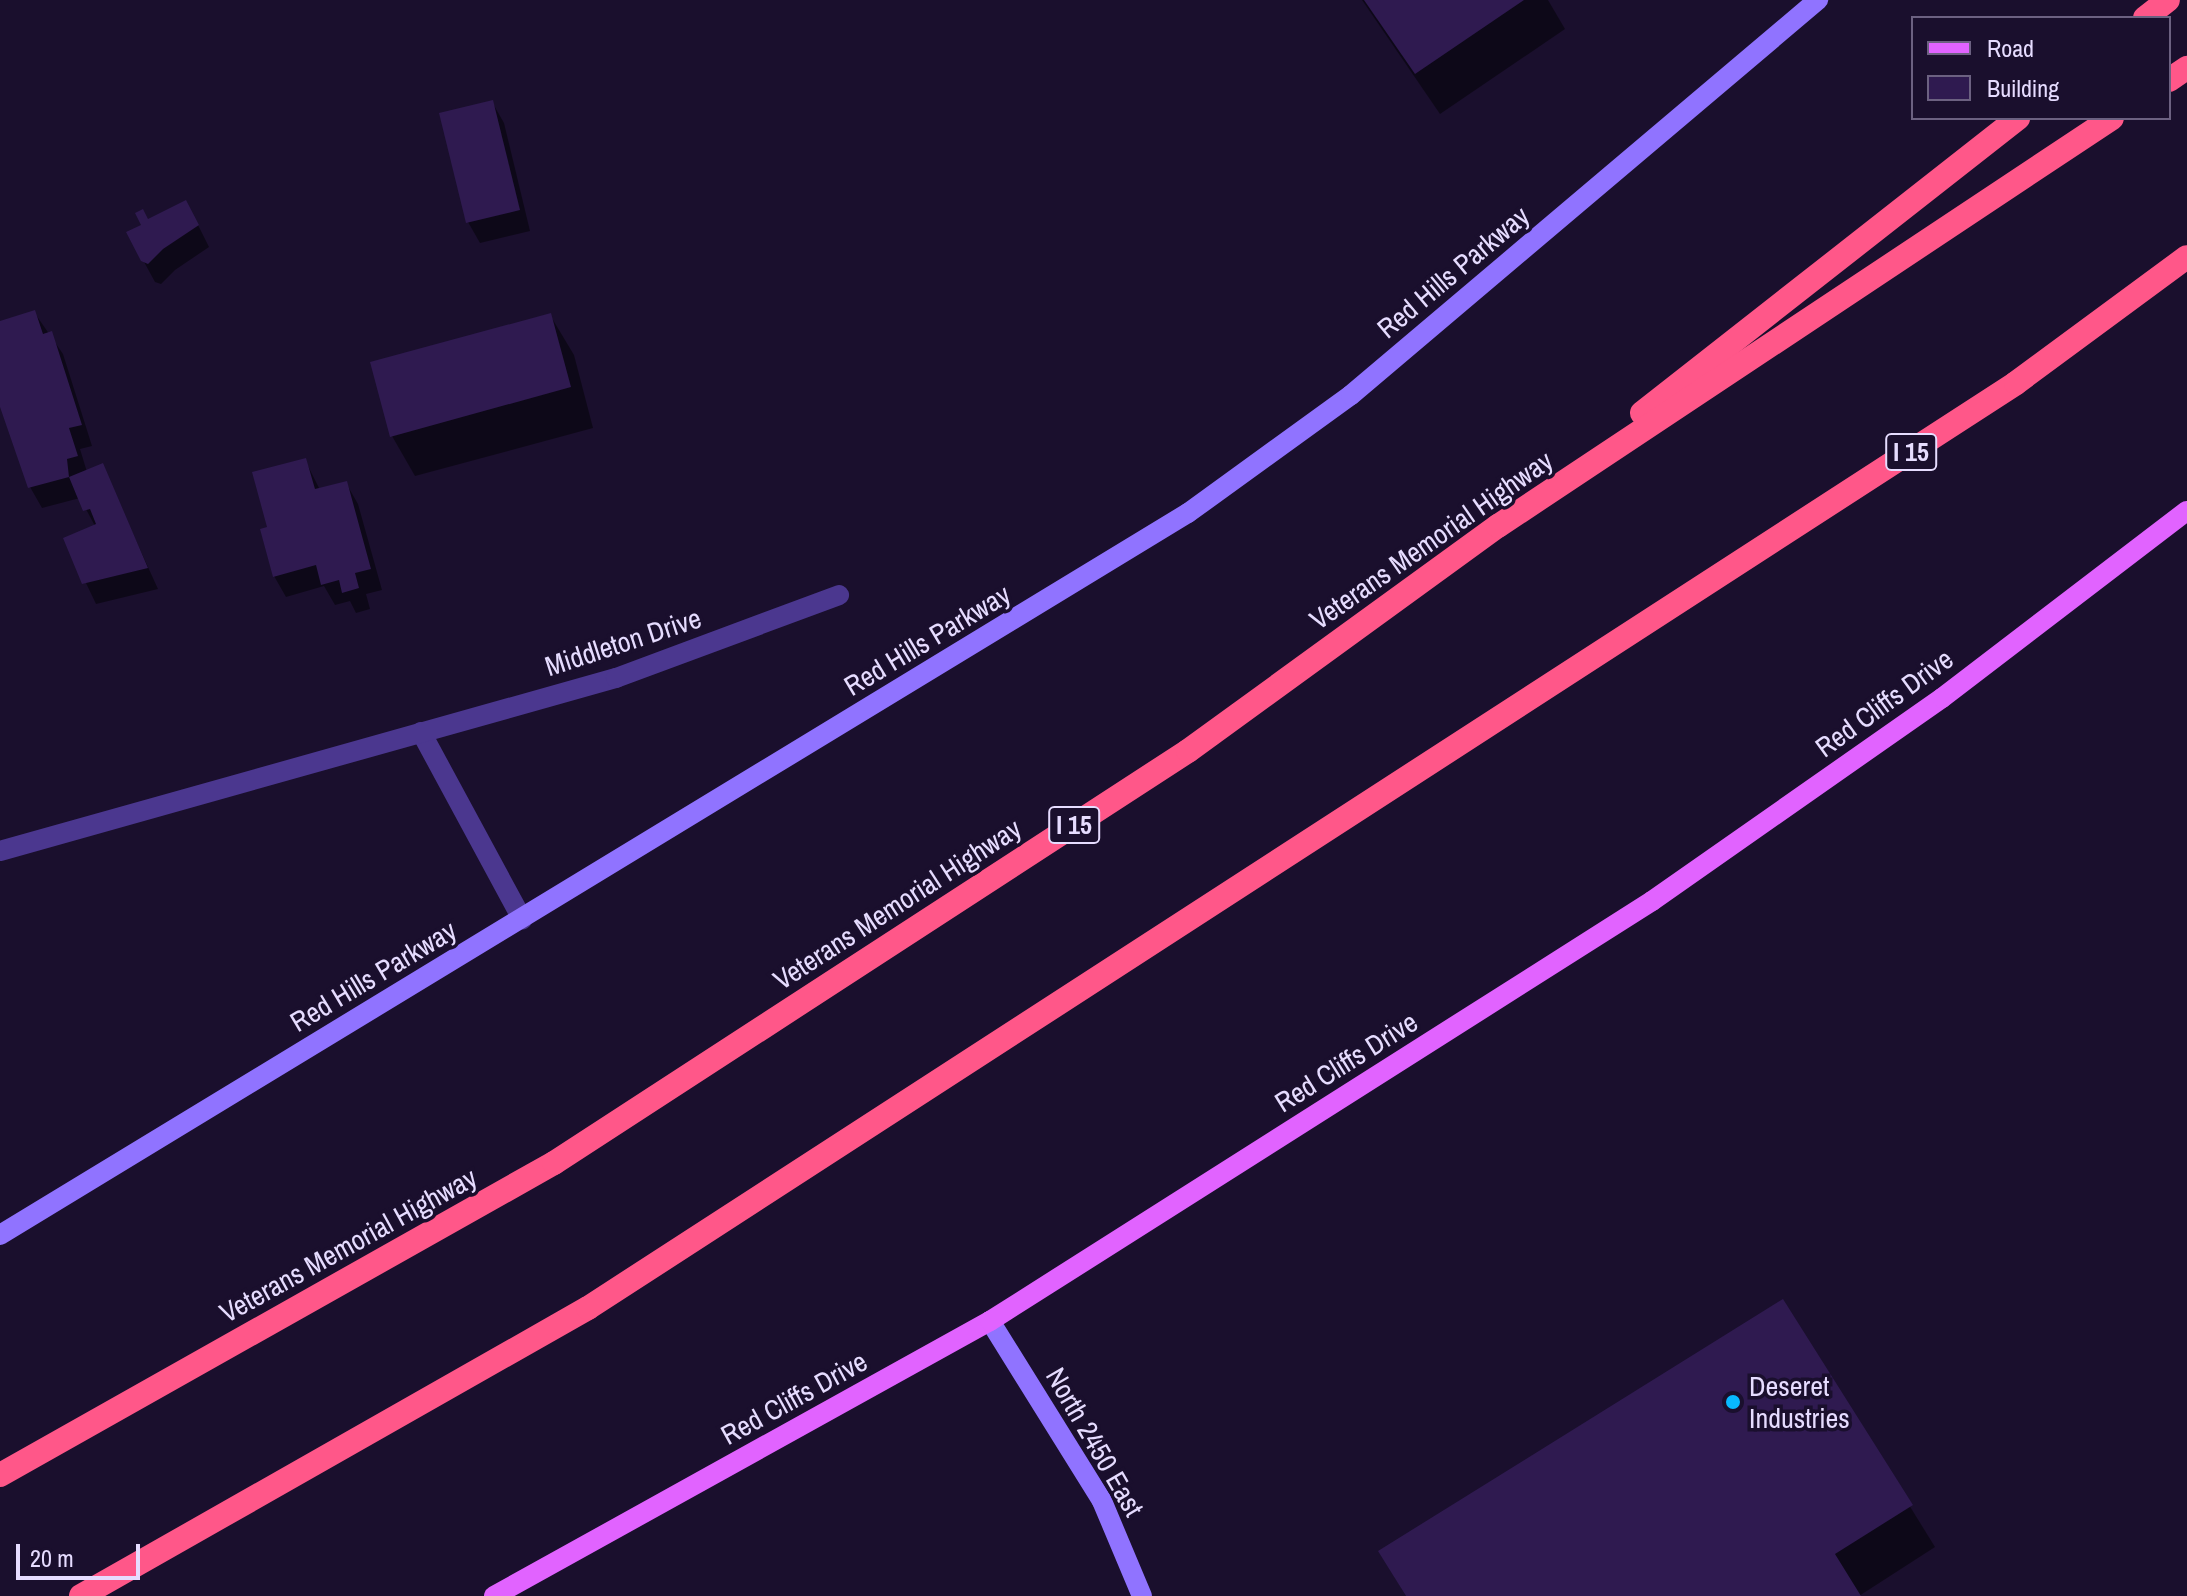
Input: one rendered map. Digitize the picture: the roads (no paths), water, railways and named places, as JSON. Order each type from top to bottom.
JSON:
[{"type":"highway","points":[[2148,16],[2168,0]]},
{"type":"highway","points":[[1498,526],[2015,120]]},
{"type":"highway","name":"Veterans Memorial Highway","points":[[0,1475],[554,1163],[1188,751],[1498,526],[2109,120]]},
{"type":"highway","name":"I 15","points":[[81,1596],[588,1308],[2016,383],[2187,257]]},
{"type":"highway","points":[[2016,383],[2187,273]]},
{"type":"main road","name":"Red Hills Parkway","points":[[0,1235],[1188,513],[1351,395],[1818,0]]},
{"type":"main road","name":"Red Cliffs Drive","points":[[494,1596],[990,1321],[1652,901],[1942,698],[2187,511]]},
{"type":"main road","name":"North 2450 East","points":[[990,1321],[1102,1501],[1142,1596]]},
{"type":"street","name":"Middleton Drive","points":[[0,851],[616,678],[839,595]]},
{"type":"street","points":[[421,732],[522,919]]},
{"type":"place","name":"Deseret Industries","points":[[1733,1402]]}]
